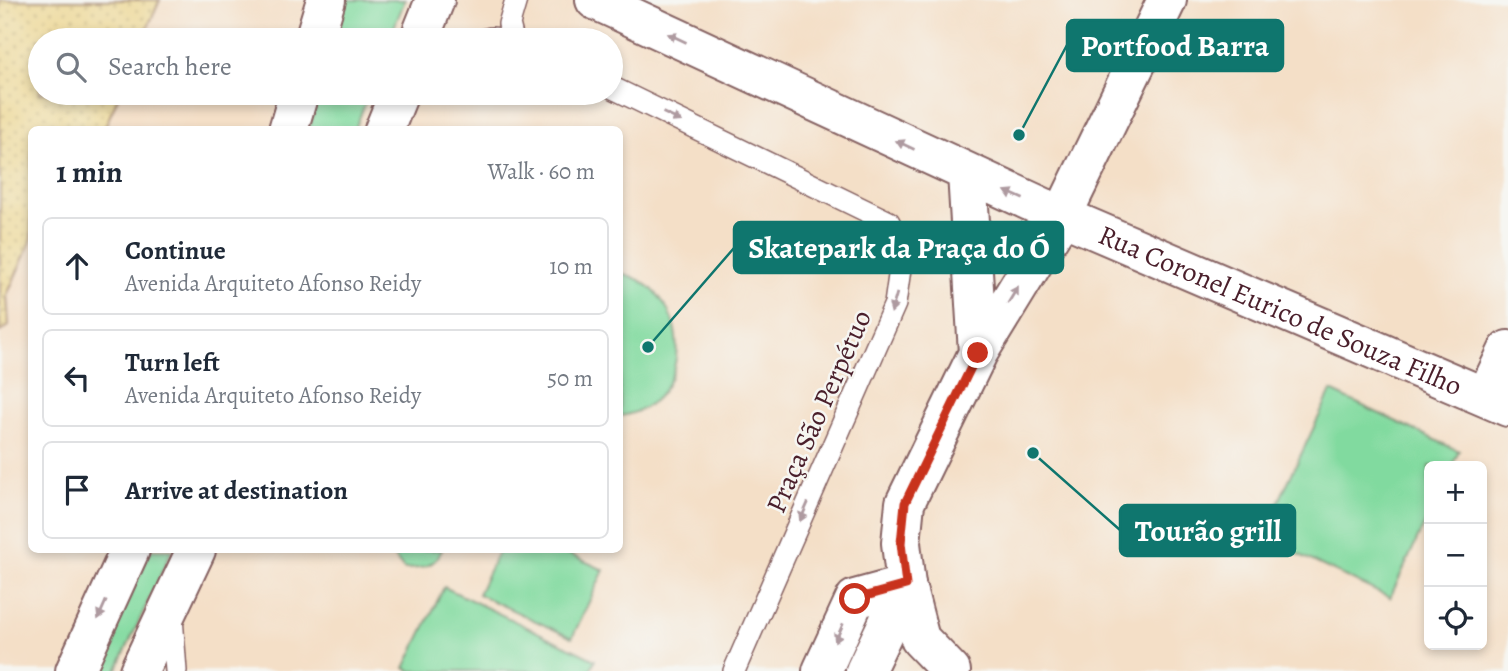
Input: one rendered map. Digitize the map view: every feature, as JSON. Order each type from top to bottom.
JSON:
[{"type":"street","points":[[318,28],[326,0]]},
{"type":"street","points":[[424,28],[435,0]]},
{"type":"street","name":"Rua Coronel Eurico de Souza Filho","points":[[595,0],[1062,216],[1497,402]]},
{"type":"street","points":[[951,671],[920,639],[906,585],[901,543],[905,503],[978,353],[1062,216],[1167,0]]},
{"type":"street","points":[[289,126],[295,105]]},
{"type":"street","points":[[967,173],[978,353]]},
{"type":"street","points":[[1497,402],[1508,350]]},
{"type":"street","points":[[75,671],[129,553]]},
{"type":"street","points":[[139,671],[195,553]]},
{"type":"street","points":[[822,671],[855,599],[906,585]]},
{"type":"street","points":[[865,671],[906,585]]},
{"type":"lane","points":[[510,28],[516,0]]},
{"type":"lane","name":"Praça São Perpétuo","points":[[623,94],[889,222],[902,255],[895,304],[734,671]]},
{"type":"lane","points":[[171,602],[176,671]]},
{"type":"green space","points":[[346,0],[405,0],[394,28],[337,28]]},
{"type":"green space","points":[[316,105],[364,105],[356,126],[310,126]]},
{"type":"green space","points":[[623,274],[645,284],[662,301],[673,323],[677,347],[673,370],[663,391],[645,407],[623,415]]},
{"type":"green space","points":[[1331,391],[1459,451],[1454,461],[1424,461],[1424,525],[1390,598],[1262,537]]},
{"type":"green space","points":[[150,553],[171,553],[116,671],[96,671]]},
{"type":"green space","points":[[440,553],[427,566],[404,569],[393,555]]},
{"type":"green space","points":[[498,553],[567,553],[604,570],[572,638],[478,594]]},
{"type":"green space","points":[[444,587],[595,660],[590,671],[411,671],[405,668]]},
{"type":"sand","points":[[0,0],[160,0],[147,28],[28,28],[28,105],[115,105],[105,126],[28,126],[28,248],[7,295],[9,326],[0,332]]},
{"type":"place","name":"Portfood Barra","points":[[1019,135]]},
{"type":"place","name":"Skatepark da Praça do Ó","points":[[648,347]]},
{"type":"place","name":"Tourão grill","points":[[1033,453]]},
{"type":"route","points":[[855,599],[906,585],[901,543],[905,503],[978,353]]}]
